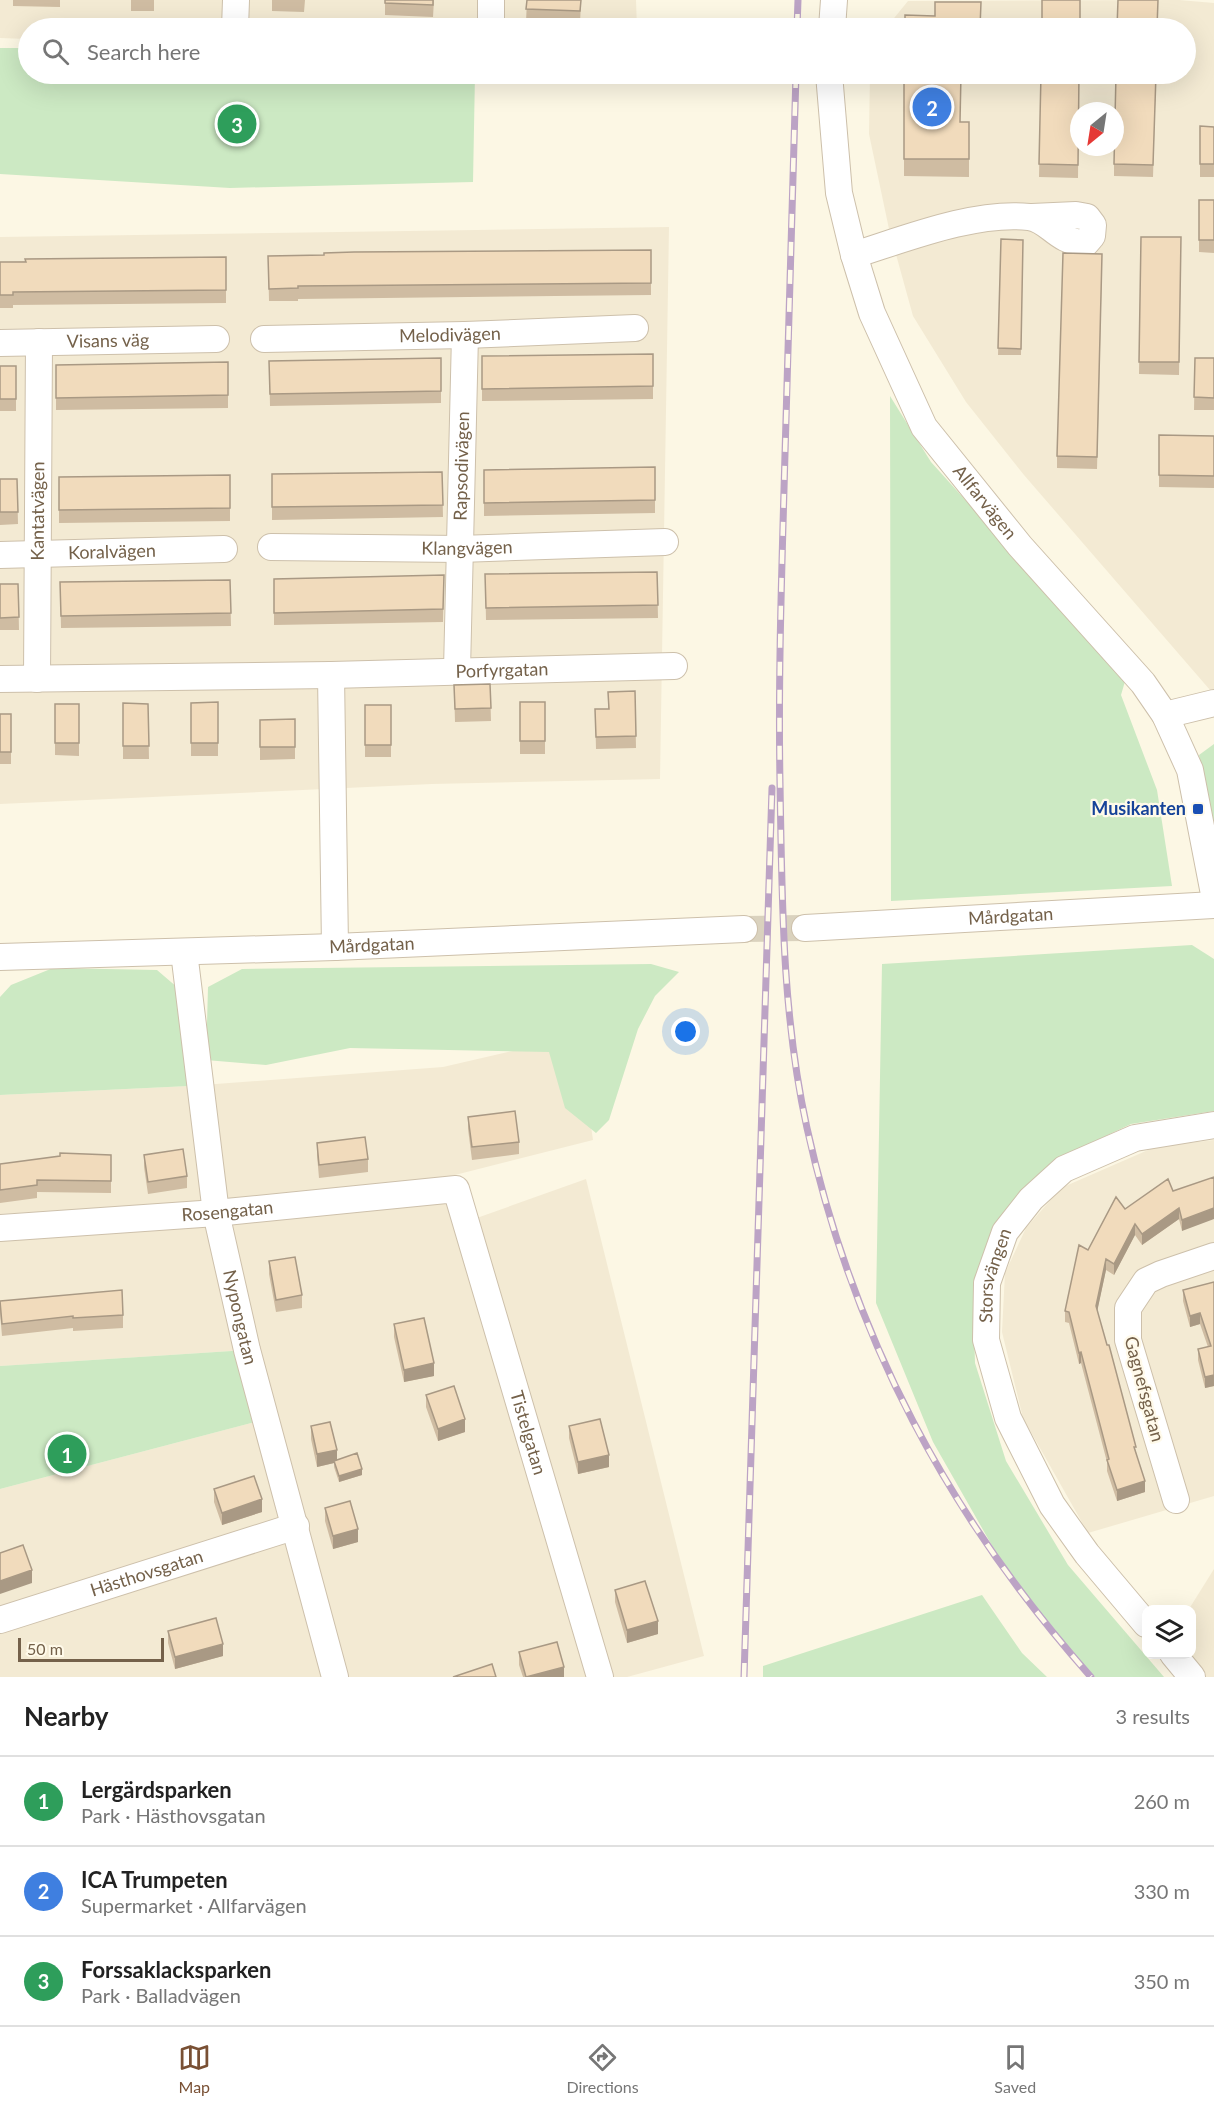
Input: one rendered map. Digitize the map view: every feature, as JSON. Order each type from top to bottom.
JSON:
[{"type":"street","points":[[235,18],[236,0]]},
{"type":"street","points":[[491,0],[491,18]]},
{"type":"street","points":[[832,18],[834,0]]},
{"type":"street","name":"Allfarvägen","points":[[830,84],[839,193],[854,255],[872,313],[924,427],[1020,546],[1143,683],[1165,714],[1190,770],[1214,894]]},
{"type":"street","points":[[854,255],[939,229],[993,217],[1032,217]]},
{"type":"street","name":"Melodivägen","points":[[264,339],[635,328]]},
{"type":"street","name":"Rapsodivägen","points":[[457,670],[465,334]]},
{"type":"street","name":"Visans väg","points":[[0,343],[216,339]]},
{"type":"street","name":"Kantatvägen","points":[[38,679],[39,342]]},
{"type":"street","name":"Klangvägen","points":[[271,547],[460,549],[665,542]]},
{"type":"street","name":"Koralvägen","points":[[0,555],[224,549]]},
{"type":"street","name":"Porfyrgatan","points":[[0,679],[331,675],[674,666]]},
{"type":"street","points":[[331,675],[334,947]]},
{"type":"street","points":[[1165,714],[1214,703]]},
{"type":"street","name":"Mårdgatan","points":[[805,928],[1214,905]]},
{"type":"street","name":"Mårdgatan","points":[[0,957],[334,947],[744,929]]},
{"type":"street","name":"Nypongatan","points":[[184,952],[216,1213],[247,1350],[335,1677]]},
{"type":"street","name":"Storsvängen","points":[[1142,1619],[1087,1554],[1052,1504],[1008,1419],[986,1340],[987,1283],[1005,1232],[1031,1199],[1064,1170],[1135,1138],[1214,1125]]},
{"type":"street","name":"Rosengatan","points":[[0,1228],[216,1213],[456,1189]]},
{"type":"street","name":"Tistelgatan","points":[[456,1189],[600,1677]]},
{"type":"street","name":"Gagnefsgatan","points":[[1176,1500],[1128,1340],[1128,1308],[1146,1281],[1214,1256]]},
{"type":"street","name":"Hästhovsgatan","points":[[0,1620],[296,1526]]},
{"type":"street","points":[[1177,1659],[1192,1677]]},
{"type":"shaded area","points":[[0,0],[636,0],[637,18],[18,18],[18,39],[0,38]]},
{"type":"shaded area","points":[[1179,0],[1214,3],[1214,689],[1210,690],[1024,475],[966,402],[913,316],[889,229],[869,134],[870,84],[1196,84],[1196,18],[894,18],[908,1]]},
{"type":"shaded area","points":[[669,227],[660,779],[432,784],[0,804],[0,237]]},
{"type":"shaded area","points":[[578,1036],[593,1140],[451,1176],[207,1203],[0,1214],[0,1095],[189,1086],[443,1067]]},
{"type":"shaded area","points":[[1214,1140],[1214,1496],[1088,1533],[1023,1418],[1002,1332],[1005,1273],[1026,1228],[1061,1188],[1155,1147]]},
{"type":"shaded area","points":[[586,1179],[704,1656],[627,1677],[611,1677],[474,1219]]},
{"type":"shaded area","points":[[456,1189],[600,1677],[0,1677],[0,1489],[266,1419],[247,1350],[0,1366],[0,1228]]},
{"type":"shaded area","points":[[1214,1569],[1214,1677],[1201,1677],[1185,1659],[1196,1659],[1196,1605],[1192,1605]]},
{"type":"green space","points":[[0,48],[18,48],[18,84],[475,84],[473,182],[230,188],[0,174]]},
{"type":"green space","points":[[890,396],[931,462],[1126,678],[1121,695],[1157,790],[1172,886],[891,901]]},
{"type":"green space","points":[[1214,744],[1214,839],[1199,755]]},
{"type":"green space","points":[[1192,945],[1214,959],[1214,1111],[1131,1124],[1053,1161],[995,1230],[973,1294],[975,1363],[1006,1461],[1068,1565],[1142,1651],[1142,1659],[1149,1659],[1164,1677],[1095,1677],[1023,1600],[933,1442],[876,1303],[882,964]]},
{"type":"green space","points":[[651,964],[679,972],[655,996],[638,1029],[609,1120],[596,1133],[565,1108],[549,1052],[350,1048],[266,1065],[206,1060],[208,987],[242,969]]},
{"type":"green space","points":[[53,968],[157,970],[178,988],[189,1086],[0,1095],[0,997],[11,985]]},
{"type":"green space","points":[[247,1350],[266,1419],[0,1489],[0,1366]]},
{"type":"green space","points":[[982,1595],[1022,1653],[1047,1677],[763,1677],[763,1666]]},
{"type":"building","points":[[385,0],[433,0],[433,5],[385,3]]},
{"type":"building","points":[[527,0],[581,0],[580,11],[526,9]]},
{"type":"building","points":[[1042,0],[1080,0],[1080,18],[1042,18]]},
{"type":"building","points":[[1118,0],[1158,0],[1157,18],[1117,18]]},
{"type":"building","points":[[935,2],[981,2],[980,18],[905,18],[905,15],[935,16]]},
{"type":"building","points":[[904,84],[961,84],[960,122],[969,122],[969,159],[904,159]]},
{"type":"building","points":[[1041,84],[1079,84],[1079,102],[1070,102],[1070,156],[1078,156],[1078,165],[1039,164]]},
{"type":"building","points":[[1116,84],[1156,84],[1153,165],[1114,164],[1114,156],[1124,156],[1124,102],[1115,102]]},
{"type":"building","points":[[1200,126],[1214,127],[1214,164],[1200,164]]},
{"type":"building","points":[[1199,200],[1214,200],[1214,240],[1199,240]]},
{"type":"building","points":[[1141,237],[1181,237],[1179,362],[1139,362]]},
{"type":"building","points":[[1001,239],[1023,240],[1021,349],[998,348]]},
{"type":"building","points":[[651,250],[651,283],[298,286],[298,288],[269,289],[268,256],[354,252]]},
{"type":"building","points":[[1063,253],[1102,254],[1097,457],[1057,456]]},
{"type":"building","points":[[226,257],[226,290],[13,292],[13,295],[0,295],[0,262],[26,262],[25,259]]},
{"type":"building","points":[[653,354],[653,386],[482,389],[482,356]]},
{"type":"building","points":[[441,358],[441,391],[270,394],[269,361]]},
{"type":"building","points":[[1195,358],[1214,358],[1214,398],[1194,397]]},
{"type":"building","points":[[228,362],[228,395],[56,398],[56,365]]},
{"type":"building","points":[[0,366],[16,366],[16,399],[0,399]]},
{"type":"building","points":[[1159,435],[1214,436],[1214,476],[1159,475]]},
{"type":"building","points":[[655,467],[655,500],[484,503],[484,470]]},
{"type":"building","points":[[442,472],[443,505],[272,507],[272,474]]},
{"type":"building","points":[[230,475],[230,508],[59,510],[59,477]]},
{"type":"building","points":[[0,479],[17,479],[18,512],[0,512]]},
{"type":"building","points":[[657,572],[658,605],[486,608],[485,574]]},
{"type":"building","points":[[444,575],[443,609],[274,613],[274,579]]},
{"type":"building","points":[[230,580],[231,613],[61,616],[60,582]]},
{"type":"building","points":[[0,584],[18,584],[19,617],[0,618]]},
{"type":"building","points":[[490,684],[491,708],[455,709],[454,685]]},
{"type":"building","points":[[635,691],[636,736],[596,737],[595,709],[609,709],[608,692]]},
{"type":"building","points":[[218,702],[218,743],[191,743],[191,703]]},
{"type":"building","points":[[520,702],[545,702],[545,741],[520,741]]},
{"type":"building","points":[[123,703],[148,704],[149,746],[123,746]]},
{"type":"building","points":[[55,704],[79,704],[79,743],[55,743]]},
{"type":"building","points":[[365,705],[391,705],[391,745],[365,745]]},
{"type":"building","points":[[0,714],[11,714],[11,752],[0,752]]},
{"type":"building","points":[[295,719],[295,747],[260,747],[260,720]]},
{"type":"building","points":[[515,1111],[519,1142],[472,1147],[468,1117]]},
{"type":"building","points":[[365,1137],[368,1159],[319,1165],[317,1143]]},
{"type":"building","points":[[183,1149],[187,1176],[148,1182],[144,1155]]},
{"type":"building","points":[[60,1153],[111,1155],[111,1181],[37,1180],[37,1185],[0,1190],[0,1164],[60,1156]]},
{"type":"building","points":[[1214,1177],[1214,1208],[1182,1220],[1179,1208],[1142,1234],[1135,1224],[1114,1264],[1106,1259],[1096,1306],[1107,1345],[1109,1345],[1136,1447],[1134,1447],[1145,1481],[1117,1490],[1107,1460],[1109,1459],[1081,1352],[1079,1353],[1069,1312],[1065,1311],[1079,1245],[1088,1250],[1116,1197],[1125,1209],[1168,1179],[1173,1191]]},
{"type":"building","points":[[295,1257],[302,1295],[276,1300],[269,1261]]},
{"type":"building","points":[[1214,1282],[1214,1375],[1205,1377],[1198,1349],[1211,1346],[1200,1313],[1190,1316],[1183,1290]]},
{"type":"building","points":[[122,1290],[123,1315],[73,1318],[73,1316],[2,1324],[0,1301]]},
{"type":"building","points":[[424,1318],[434,1363],[404,1370],[394,1324]]},
{"type":"building","points":[[454,1386],[465,1419],[438,1429],[426,1395]]},
{"type":"building","points":[[600,1419],[609,1455],[578,1462],[569,1426]]},
{"type":"building","points":[[330,1422],[337,1450],[317,1454],[311,1426]]},
{"type":"building","points":[[357,1453],[362,1469],[339,1476],[334,1461]]},
{"type":"building","points":[[254,1476],[262,1499],[222,1513],[214,1489]]},
{"type":"building","points":[[350,1501],[358,1529],[333,1536],[325,1508]]},
{"type":"building","points":[[23,1545],[32,1570],[0,1581],[0,1553]]},
{"type":"building","points":[[645,1581],[658,1621],[627,1630],[615,1590]]},
{"type":"building","points":[[216,1618],[223,1644],[175,1657],[168,1631]]},
{"type":"building","points":[[557,1642],[564,1667],[526,1677],[519,1652]]},
{"type":"building","points":[[492,1664],[496,1677],[453,1677]]},
{"type":"tunnel","points":[[744,929],[805,928]]},
{"type":"railway","points":[[797,18],[798,0]]},
{"type":"railway","points":[[796,84],[780,660],[780,742],[785,957],[799,1085],[807,1128],[827,1205],[851,1280],[880,1352],[913,1421],[951,1488],[993,1553],[1040,1616],[1091,1677]]},
{"type":"railway","points":[[744,1677],[772,788]]},
{"type":"place","name":"ICA Trumpeten","points":[[932,107]]},
{"type":"place","name":"Forssaklacksparken","points":[[237,124]]},
{"type":"place","name":"Musikanten","points":[[1198,809]]},
{"type":"place","name":"Lergärdsparken","points":[[67,1454]]}]
